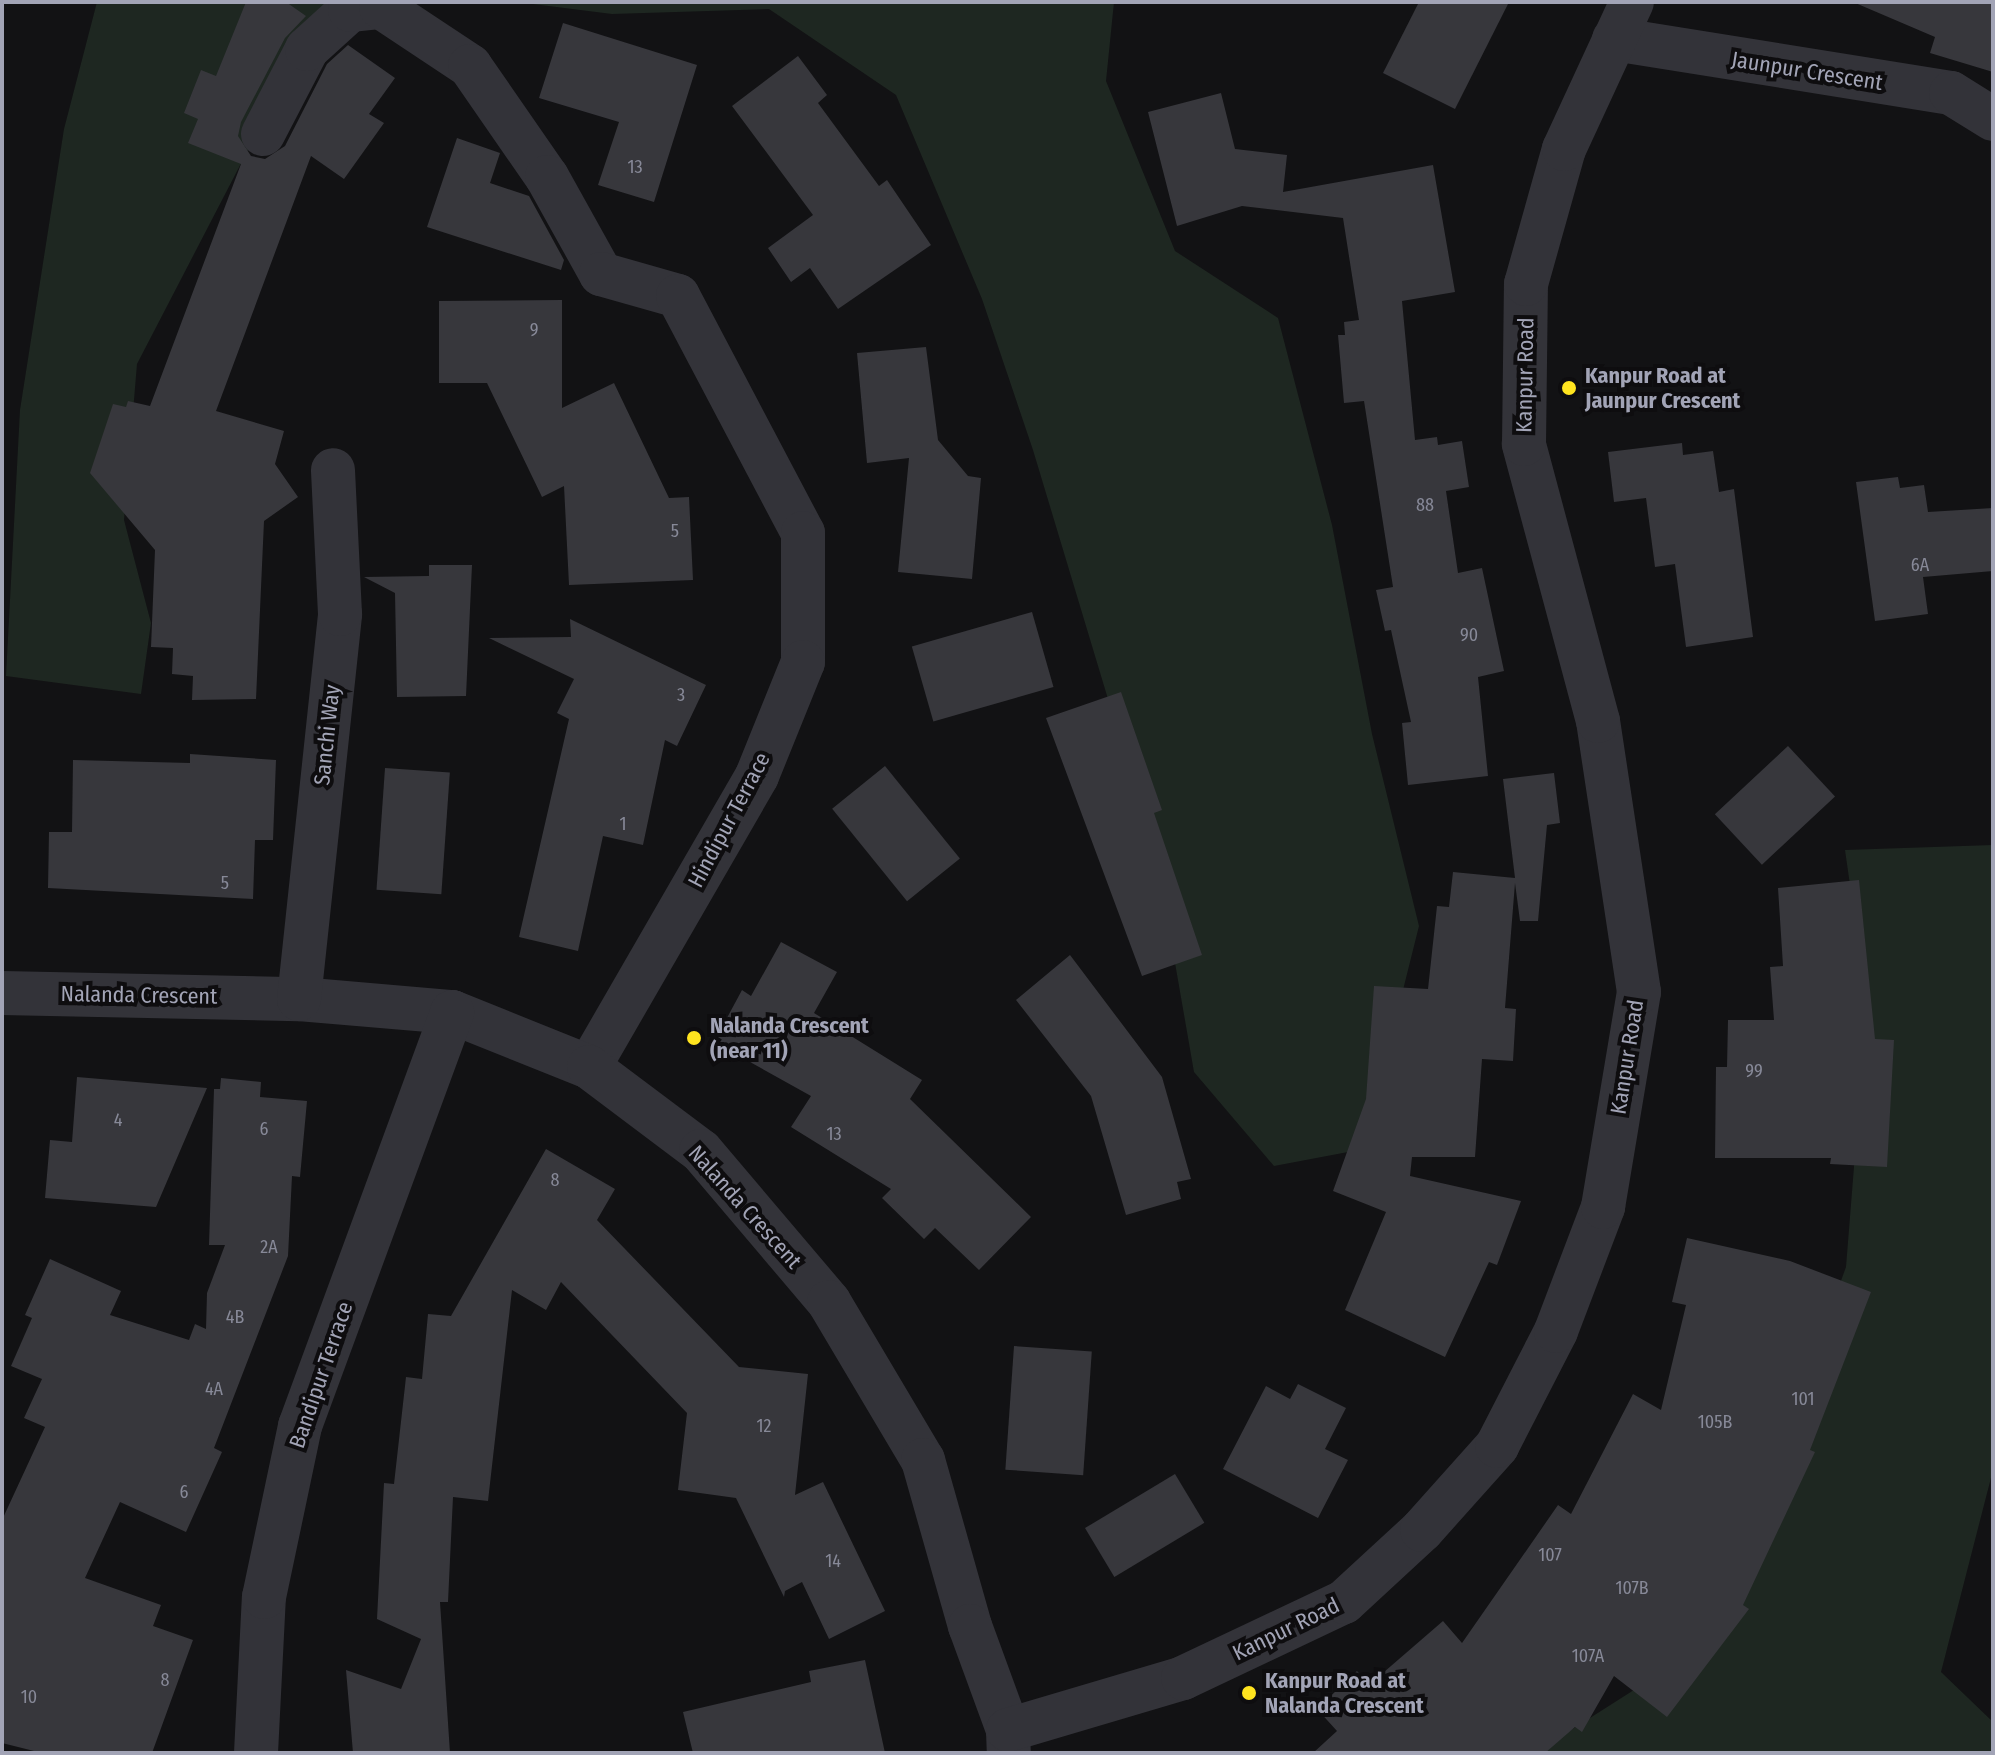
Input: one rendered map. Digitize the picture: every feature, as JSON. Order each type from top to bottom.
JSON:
[{"type":"street","name":"Hindipur Terrace","points":[[263,134],[307,49],[350,10],[381,7],[470,66],[547,177],[601,274],[678,296],[803,533],[803,662],[757,776],[589,1067]]},
{"type":"street","name":"Jaunpur Crescent","points":[[1623,21],[1951,93],[1993,119]]},
{"type":"street","name":"Kanpur Road","points":[[1008,1742],[1183,1678],[1344,1602],[1422,1530],[1497,1446],[1556,1331],[1603,1207],[1639,992],[1598,721],[1524,444],[1526,284],[1564,149],[1623,21]]},
{"type":"street","name":"Sanchi Way","points":[[299,999],[340,614],[333,470]]},
{"type":"street","name":"Nalanda Crescent","points":[[2,993],[299,999],[452,1012],[589,1067],[701,1151],[829,1302],[923,1460],[970,1626],[1008,1742]]},
{"type":"street","name":"Bandipur Terrace","points":[[256,1753],[264,1597],[300,1426],[452,1012]]},
{"type":"shaded area","points":[[97,2],[372,2],[276,96],[137,364],[124,520],[151,623],[141,694],[6,676],[20,410],[64,129]]},
{"type":"shaded area","points":[[517,2],[1114,2],[1106,81],[1175,251],[1278,318],[1332,525],[1372,734],[1419,926],[1388,1050],[1348,1152],[1274,1166],[1194,1072],[1158,865],[1033,450],[982,299],[896,95],[769,9],[612,14]]},
{"type":"shaded area","points":[[1993,845],[1993,1470],[1941,1672],[1993,1722],[1993,1753],[1535,1753],[1648,1681],[1754,1519],[1846,1267],[1867,1004],[1845,850]]},
{"type":"building","points":[[246,2],[286,2],[306,16],[285,38],[241,122],[238,136],[251,156],[265,159],[285,146],[327,64],[348,45],[395,78],[369,114],[384,123],[344,179],[311,156],[216,411],[284,431],[275,464],[298,497],[264,521],[256,699],[192,700],[193,676],[172,674],[173,648],[151,647],[155,550],[90,473],[113,404],[126,407],[128,401],[150,406],[241,164],[188,143],[198,119],[184,113],[201,70],[216,76]]},
{"type":"building","points":[[1419,2],[1509,2],[1455,109],[1383,73]]},
{"type":"building","points":[[1853,2],[1993,2],[1993,72],[1930,53],[1935,37]]},
{"type":"building","points":[[563,23],[697,65],[654,202],[598,185],[619,122],[539,98]]},
{"type":"building","points":[[798,56],[827,95],[818,103],[879,186],[887,180],[931,245],[838,309],[810,268],[791,282],[768,248],[813,215],[732,106]]},
{"type":"building","points":[[1221,93],[1235,149],[1287,155],[1283,192],[1433,165],[1455,292],[1402,301],[1415,440],[1437,437],[1438,445],[1462,441],[1469,487],[1446,491],[1458,573],[1482,568],[1504,671],[1478,677],[1488,776],[1408,785],[1402,723],[1411,722],[1391,630],[1385,631],[1376,590],[1393,587],[1364,401],[1344,403],[1338,335],[1345,335],[1344,322],[1359,320],[1343,218],[1242,206],[1177,226],[1148,112]]},
{"type":"building","points":[[457,138],[500,153],[490,183],[529,196],[564,260],[561,270],[427,227]]},
{"type":"building","points":[[562,300],[562,408],[614,383],[669,498],[689,497],[693,580],[569,585],[564,486],[542,497],[487,383],[439,383],[439,301]]},
{"type":"building","points":[[926,347],[938,440],[968,476],[981,478],[972,579],[898,572],[909,458],[867,463],[857,353]]},
{"type":"building","points":[[1682,443],[1683,455],[1713,451],[1719,492],[1734,489],[1753,637],[1686,647],[1675,564],[1655,567],[1646,498],[1614,502],[1608,452]]},
{"type":"building","points":[[1898,477],[1900,488],[1924,485],[1928,512],[1993,508],[1993,571],[1923,577],[1928,614],[1875,621],[1856,482]]},
{"type":"building","points":[[429,565],[472,565],[466,696],[397,697],[395,593],[364,577],[429,576]]},
{"type":"building","points":[[1032,612],[1053,687],[933,721],[912,646]]},
{"type":"building","points":[[570,619],[706,685],[677,746],[665,740],[643,845],[603,836],[578,951],[519,937],[569,719],[557,713],[574,679],[489,638],[571,637]]},
{"type":"building","points":[[1121,692],[1162,810],[1154,813],[1202,955],[1142,976],[1046,718]]},
{"type":"building","points":[[1788,746],[1835,796],[1762,865],[1715,814]]},
{"type":"building","points":[[190,754],[276,760],[273,840],[255,840],[253,899],[48,888],[49,832],[72,832],[73,760],[190,763]]},
{"type":"building","points":[[885,766],[960,858],[907,901],[832,809]]},
{"type":"building","points":[[385,768],[450,773],[441,894],[376,890]]},
{"type":"building","points":[[1554,773],[1560,823],[1547,825],[1538,921],[1520,921],[1515,883],[1505,1008],[1516,1009],[1513,1061],[1482,1059],[1475,1157],[1412,1157],[1410,1176],[1521,1201],[1497,1265],[1489,1262],[1445,1357],[1345,1310],[1386,1212],[1333,1191],[1366,1099],[1374,986],[1428,989],[1437,906],[1449,907],[1453,872],[1515,878],[1503,779]]},
{"type":"building","points":[[1859,880],[1875,1039],[1894,1040],[1887,1167],[1830,1164],[1831,1158],[1715,1158],[1716,1067],[1727,1067],[1728,1020],[1774,1020],[1770,967],[1783,966],[1778,888]]},
{"type":"building","points":[[781,942],[837,972],[814,1013],[922,1080],[910,1099],[1031,1217],[979,1270],[935,1228],[924,1239],[882,1198],[891,1189],[791,1127],[811,1096],[714,1042],[742,990],[751,996]]},
{"type":"building","points":[[1070,955],[1162,1077],[1191,1179],[1177,1182],[1181,1199],[1126,1215],[1091,1096],[1016,1000]]},
{"type":"building","points":[[77,1077],[207,1088],[156,1207],[45,1198],[50,1140],[72,1142]]},
{"type":"building","points":[[221,1078],[261,1082],[260,1097],[307,1101],[300,1177],[292,1176],[288,1256],[214,1448],[222,1452],[186,1532],[120,1502],[85,1578],[161,1605],[153,1626],[193,1640],[152,1753],[42,1753],[2,1743],[2,1520],[45,1427],[24,1418],[42,1379],[11,1366],[32,1318],[25,1315],[50,1259],[121,1291],[110,1315],[189,1340],[195,1324],[206,1329],[207,1293],[225,1245],[209,1245],[214,1089],[220,1089]]},
{"type":"building","points":[[546,1149],[615,1189],[597,1220],[739,1367],[808,1374],[795,1495],[823,1482],[885,1611],[829,1639],[802,1582],[785,1591],[784,1597],[736,1498],[678,1490],[687,1413],[561,1282],[546,1310],[512,1290],[488,1501],[453,1497],[448,1602],[440,1602],[450,1753],[353,1753],[346,1670],[401,1689],[421,1639],[377,1619],[384,1483],[394,1484],[406,1377],[422,1379],[428,1314],[451,1316]]},
{"type":"building","points":[[1687,1238],[1790,1261],[1871,1292],[1810,1450],[1815,1452],[1743,1605],[1749,1609],[1667,1717],[1614,1676],[1582,1732],[1575,1727],[1545,1753],[1313,1753],[1337,1731],[1317,1709],[1357,1671],[1369,1685],[1443,1621],[1462,1643],[1558,1505],[1571,1514],[1633,1394],[1661,1410],[1686,1305],[1672,1302]]},
{"type":"building","points":[[1014,1346],[1092,1351],[1083,1475],[1005,1470]]},
{"type":"building","points":[[1298,1384],[1346,1408],[1325,1449],[1348,1460],[1318,1518],[1223,1469],[1266,1386],[1290,1399]]},
{"type":"building","points":[[1175,1474],[1204,1523],[1114,1577],[1085,1528]]},
{"type":"building","points":[[865,1660],[885,1753],[693,1753],[683,1712],[811,1682],[809,1671]]},
{"type":"place","name":"Kanpur Road at Jaunpur Crescent","points":[[1569,388]]},
{"type":"place","name":"Nalanda Crescent (near 11)","points":[[694,1038]]},
{"type":"place","name":"Kanpur Road at Nalanda Crescent","points":[[1249,1693]]}]
